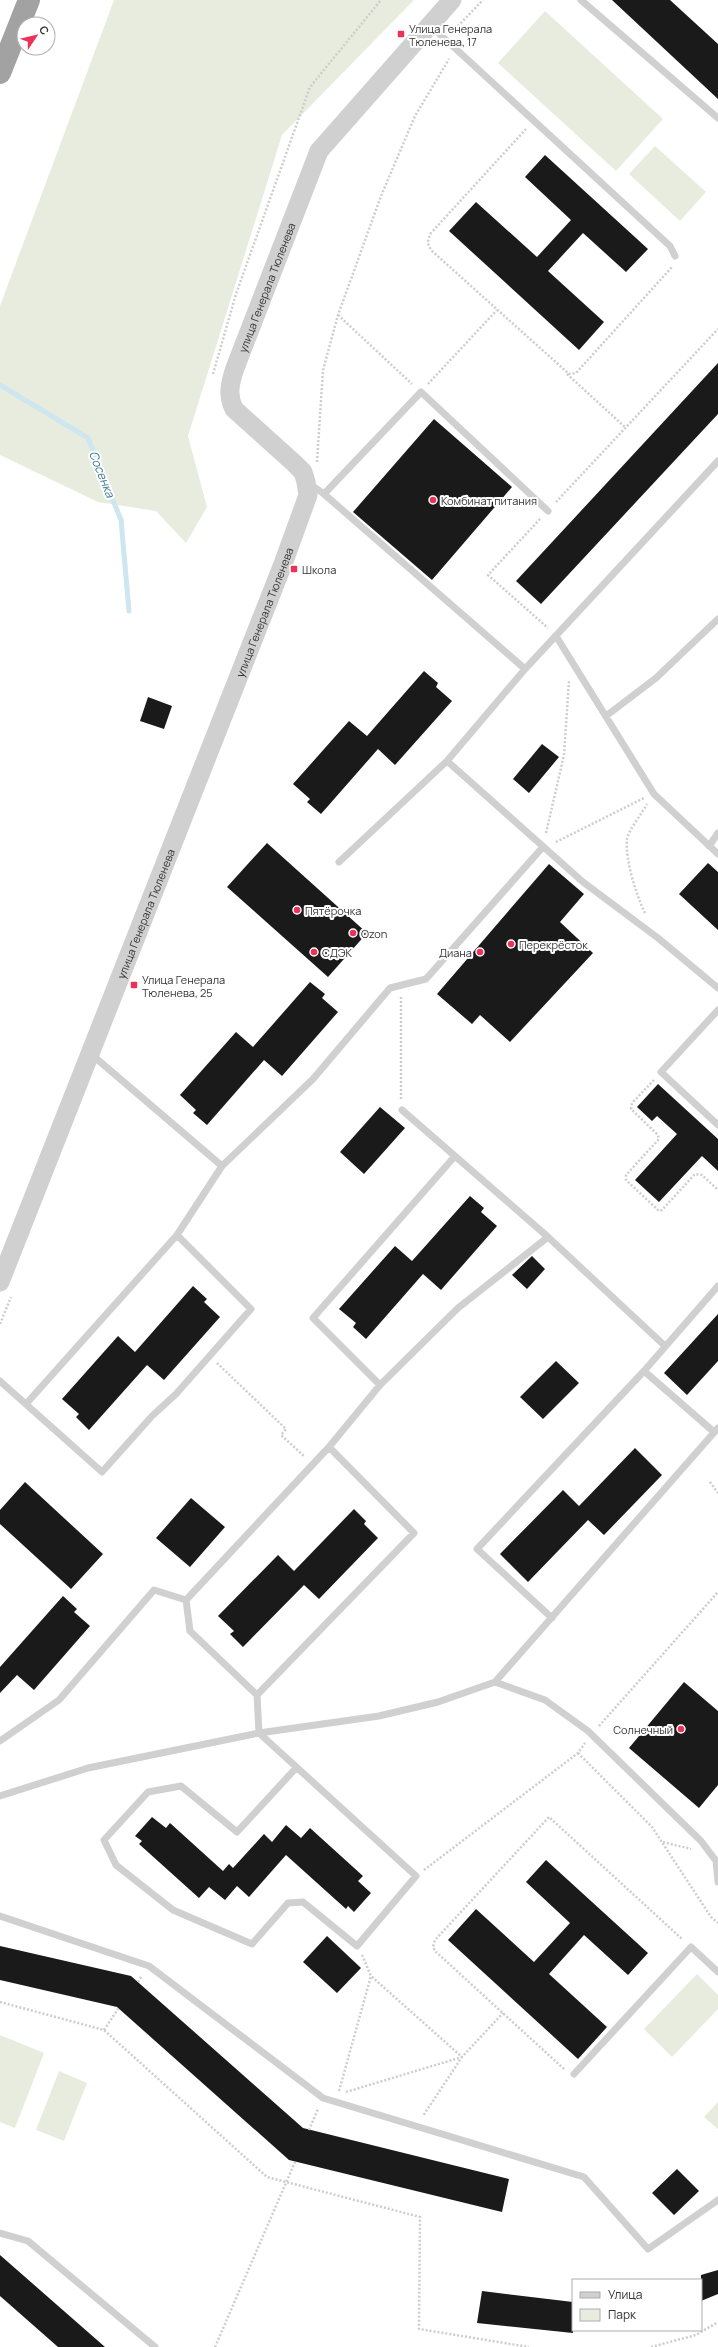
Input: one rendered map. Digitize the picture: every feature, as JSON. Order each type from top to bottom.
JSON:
[{"type":"highway","points":[[0,73],[29,0]]},
{"type":"street","name":"улица Генерала Тюленева","points":[[0,1282],[283,564],[308,495],[303,472],[234,409],[229,400],[230,384],[319,151],[452,0]]},
{"type":"lane","points":[[581,0],[718,118]]},
{"type":"lane","points":[[430,24],[533,121],[670,246],[675,256]]},
{"type":"lane","points":[[324,494],[421,392],[548,511]]},
{"type":"lane","points":[[339,862],[447,761],[525,670],[718,461]]},
{"type":"lane","points":[[306,482],[324,494],[525,670]]},
{"type":"lane","points":[[606,716],[656,678],[718,620]]},
{"type":"lane","points":[[556,636],[654,794],[718,854]]},
{"type":"lane","points":[[447,761],[542,848],[583,882],[658,938],[718,988]]},
{"type":"lane","points":[[709,846],[718,833]]},
{"type":"lane","points":[[26,1404],[177,1235],[222,1166],[314,1079],[390,988],[426,979],[542,848]]},
{"type":"lane","points":[[718,1010],[661,1072],[718,1125]]},
{"type":"lane","points":[[91,1053],[222,1166]]},
{"type":"lane","points":[[402,1110],[548,1238],[665,1346]]},
{"type":"lane","points":[[380,1385],[313,1318],[454,1156]]},
{"type":"lane","points":[[0,1381],[102,1472],[152,1416],[176,1394],[251,1309],[177,1235]]},
{"type":"lane","points":[[186,1600],[329,1447],[380,1385],[458,1308],[548,1238]]},
{"type":"lane","points":[[552,1618],[477,1549],[644,1371],[718,1286]]},
{"type":"lane","points":[[0,1796],[88,1768],[259,1733],[379,1716],[438,1702],[495,1682],[716,1430],[644,1371]]},
{"type":"lane","points":[[257,1694],[414,1534],[329,1447]]},
{"type":"lane","points":[[0,1741],[59,1700],[154,1590],[186,1600]]},
{"type":"lane","points":[[186,1600],[190,1631],[257,1694],[259,1733],[416,1876],[357,1946],[303,1902],[288,1903],[252,1944],[173,1910],[116,1865],[104,1840],[148,1792],[181,1786],[237,1832],[296,1768]]},
{"type":"lane","points":[[495,1682],[545,1700],[592,1734],[701,1841],[716,1860],[718,1882]]},
{"type":"lane","points":[[0,1916],[148,1966],[323,2098],[584,2177],[648,2249],[718,2200]]},
{"type":"lane","points":[[574,2074],[691,1947],[718,1972]]},
{"type":"lane","points":[[0,2233],[28,2241],[155,2347]]},
{"type":"path","points":[[212,379],[236,294],[310,87],[381,0]]},
{"type":"path","points":[[455,29],[483,0]]},
{"type":"path","points":[[533,121],[431,233],[428,240],[432,251],[626,428]]},
{"type":"path","points":[[563,371],[570,374],[576,373],[674,265],[675,256]]},
{"type":"path","points":[[338,315],[421,392],[497,310]]},
{"type":"path","points":[[556,636],[488,575],[718,329]]},
{"type":"path","points":[[542,848],[564,755],[570,659]]},
{"type":"path","points":[[542,848],[654,794]]},
{"type":"path","points":[[654,794],[627,837],[630,866],[640,902],[658,938]]},
{"type":"path","points":[[401,996],[402,1110]]},
{"type":"path","points":[[661,1072],[631,1106],[633,1112],[658,1135],[658,1139],[626,1175],[626,1180],[659,1211],[662,1210],[696,1174],[702,1175],[718,1190]]},
{"type":"path","points":[[209,1356],[286,1428],[281,1435],[313,1464]]},
{"type":"path","points":[[710,1482],[718,1494]]},
{"type":"path","points":[[416,1876],[578,1753],[592,1734],[718,1592]]},
{"type":"path","points":[[578,1753],[652,1827],[711,1917],[718,1923]]},
{"type":"path","points":[[574,2074],[568,2073],[435,1951],[433,1943],[547,1817],[691,1947]]},
{"type":"path","points":[[357,1946],[371,1976],[462,2057]]},
{"type":"path","points":[[371,1976],[338,2094],[462,2057]]},
{"type":"path","points":[[0,2002],[104,2030],[266,2177],[420,2217],[419,2329],[529,2347]]},
{"type":"path","points":[[104,2030],[118,2009]]},
{"type":"path","points":[[417,2127],[462,2057],[502,2012]]},
{"type":"path","points":[[309,2130],[323,2098]]},
{"type":"path","points":[[215,2347],[295,2162]]},
{"type":"path","points":[[651,2347],[696,2335],[718,2322]]},
{"type":"green space","points":[[114,0],[414,0],[282,135],[188,436],[207,507],[186,543],[156,511],[98,502],[0,455],[0,306]]},
{"type":"green space","points":[[545,11],[663,119],[616,171],[498,63]]},
{"type":"green space","points":[[655,146],[706,192],[680,221],[629,174]]},
{"type":"green space","points":[[697,1974],[718,1995],[718,2009],[672,2057],[644,2029]]},
{"type":"green space","points":[[0,2035],[44,2053],[15,2128],[0,2122]]},
{"type":"green space","points":[[59,2071],[87,2083],[64,2141],[36,2130]]},
{"type":"green space","points":[[718,2102],[718,2129],[704,2117]]},
{"type":"building","points":[[612,0],[670,0],[718,44],[718,99]]},
{"type":"building","points":[[545,155],[648,249],[626,272],[583,233],[548,271],[604,322],[579,350],[449,231],[476,202],[537,257],[571,220],[525,177]]},
{"type":"building","points":[[718,363],[718,414],[541,604],[516,581]]},
{"type":"building","name":"Комбинат питания","points":[[434,419],[512,487],[432,580],[353,512]]},
{"type":"building","points":[[424,671],[438,683],[436,687],[452,701],[395,765],[378,749],[321,814],[307,802],[310,799],[293,784],[349,721],[367,736]]},
{"type":"building","points":[[148,697],[172,706],[164,729],[140,721]]},
{"type":"building","points":[[542,744],[559,757],[529,793],[513,779]]},
{"type":"building","name":"Пятёрочка","points":[[267,843],[367,933],[328,977],[227,887]]},
{"type":"building","points":[[708,863],[718,872],[718,930],[679,894]]},
{"type":"building","name":"Перекрёсток","points":[[549,864],[584,894],[560,922],[593,953],[510,1042],[480,1015],[472,1024],[437,994]]},
{"type":"building","points":[[310,982],[325,994],[322,998],[338,1012],[282,1076],[264,1060],[207,1125],[193,1113],[196,1110],[180,1095],[236,1032],[253,1047]]},
{"type":"building","points":[[658,1084],[718,1139],[718,1171],[702,1156],[659,1202],[635,1180],[677,1134],[657,1116],[652,1121],[637,1107]]},
{"type":"building","points":[[380,1107],[405,1128],[364,1174],[340,1152]]},
{"type":"building","points":[[470,1196],[484,1208],[481,1212],[497,1226],[441,1290],[423,1274],[366,1339],[353,1327],[356,1323],[339,1309],[395,1246],[412,1261]]},
{"type":"building","points":[[532,1256],[545,1269],[527,1289],[512,1275]]},
{"type":"building","points":[[193,1286],[207,1299],[204,1302],[220,1317],[164,1380],[147,1365],[89,1430],[76,1417],[79,1414],[62,1399],[118,1336],[135,1352]]},
{"type":"building","points":[[718,1314],[718,1361],[687,1395],[664,1373]]},
{"type":"building","points":[[556,1361],[579,1383],[543,1419],[520,1397]]},
{"type":"building","points":[[635,1448],[662,1475],[604,1535],[588,1520],[528,1582],[500,1554],[563,1490],[579,1506]]},
{"type":"building","points":[[25,1482],[103,1554],[71,1589],[0,1524],[0,1510]]},
{"type":"building","points":[[191,1498],[225,1527],[190,1567],[156,1538]]},
{"type":"building","points":[[354,1509],[366,1521],[364,1524],[378,1538],[319,1599],[304,1585],[243,1647],[230,1634],[234,1631],[218,1616],[278,1555],[294,1571]]},
{"type":"building","points":[[63,1596],[77,1609],[74,1612],[90,1626],[34,1690],[17,1675],[0,1693],[0,1667]]},
{"type":"building","name":"Солнечный","points":[[684,1682],[718,1711],[718,1785],[699,1808],[629,1748]]},
{"type":"building","points":[[152,1817],[166,1828],[170,1823],[223,1871],[229,1864],[233,1868],[264,1834],[272,1842],[286,1825],[301,1838],[310,1828],[363,1876],[358,1881],[371,1893],[354,1912],[348,1906],[346,1909],[286,1855],[249,1897],[237,1886],[225,1900],[209,1887],[199,1898],[139,1844],[142,1841],[135,1836]]},
{"type":"building","points":[[546,1860],[648,1953],[628,1975],[584,1935],[549,1974],[607,2027],[578,2059],[448,1940],[476,1909],[534,1962],[570,1923],[526,1882]]},
{"type":"building","points":[[327,1936],[361,1968],[337,1993],[303,1962]]},
{"type":"building","points":[[0,1946],[131,1976],[303,2128],[509,2179],[502,2212],[289,2160],[117,2007],[0,1980]]},
{"type":"building","points":[[677,2169],[699,2191],[674,2215],[652,2193]]},
{"type":"building","points":[[0,2255],[105,2347],[58,2347],[0,2296]]},
{"type":"building","points":[[718,2270],[718,2294],[702,2301],[702,2279],[701,2275]]},
{"type":"building","points":[[482,2291],[572,2302],[573,2333],[477,2323]]},
{"type":"waterway","name":"Сосенка","points":[[0,385],[88,438],[121,520],[129,611]]},
{"type":"place","name":"Улица Генерала Тюленева, 17","points":[[401,34]]},
{"type":"place","name":"Комбинат питания","points":[[433,500]]},
{"type":"place","name":"Школа","points":[[294,569]]},
{"type":"place","name":"Пятёрочка","points":[[297,910]]},
{"type":"place","name":"Ozon","points":[[353,933]]},
{"type":"place","name":"Перекрёсток","points":[[511,944]]},
{"type":"place","name":"СДЭК","points":[[314,952]]},
{"type":"place","name":"Диана","points":[[480,952]]},
{"type":"place","name":"Улица Генерала Тюленева, 25","points":[[134,985]]},
{"type":"place","name":"Солнечный","points":[[681,1729]]}]
